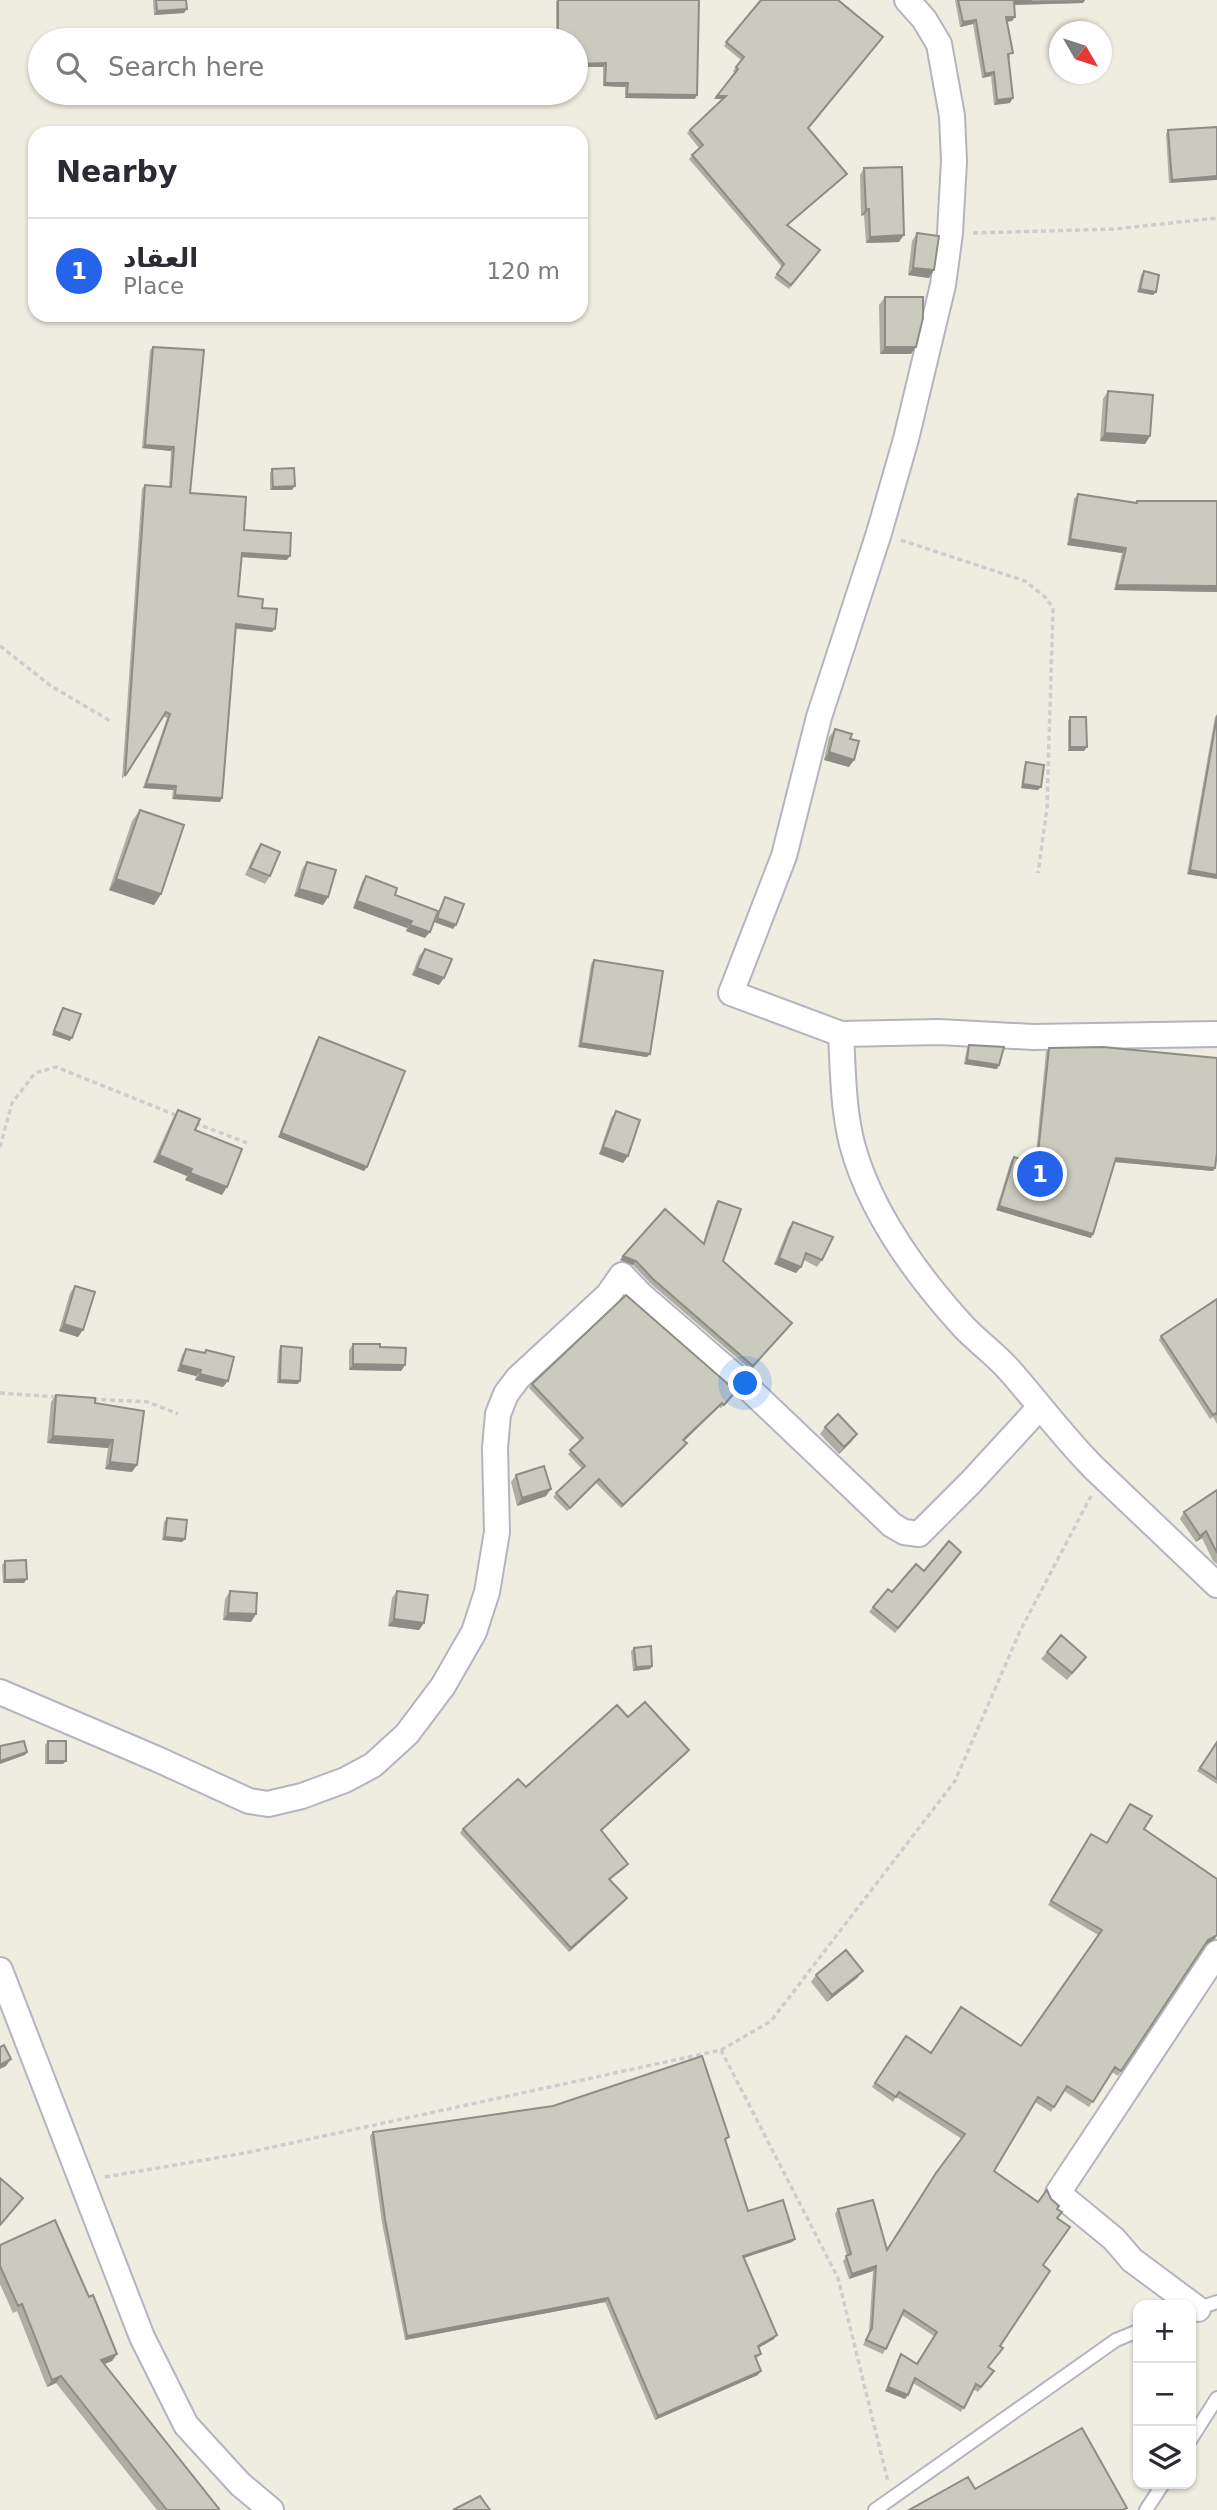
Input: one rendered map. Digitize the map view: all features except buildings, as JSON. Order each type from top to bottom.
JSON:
[{"type":"street","points":[[908,0],[924,19],[939,44],[952,116],[954,161],[950,233],[943,285],[921,381],[879,533],[819,717],[784,856],[731,993],[841,1034],[939,1032],[1033,1037],[1217,1034]]},
{"type":"street","points":[[841,1034],[843,1094],[852,1143],[876,1208],[921,1277],[962,1326],[1009,1369],[1054,1425],[1102,1475],[1217,1585]]},
{"type":"street","points":[[0,1692],[248,1801],[268,1804],[302,1796],[345,1780],[373,1765],[407,1734],[443,1686],[474,1632],[487,1592],[496,1532],[495,1448],[498,1414],[506,1394],[518,1378],[608,1295],[622,1275],[744,1384],[892,1525],[904,1532],[919,1534],[1040,1407]]},
{"type":"street","points":[[1202,2307],[1132,2260],[1114,2239],[1058,2193],[1217,1953]]},
{"type":"street","points":[[0,1970],[142,2337],[186,2425],[240,2484],[271,2510]]},
{"type":"lane","points":[[875,2510],[1116,2340],[1133,2333]]},
{"type":"lane","points":[[1196,2431],[1217,2398]]},
{"type":"lane","points":[[1146,2510],[1160,2489]]},
{"type":"path","points":[[950,233],[1115,229],[1217,218]]},
{"type":"path","points":[[879,533],[1025,581],[1045,597],[1053,608],[1047,808],[1038,873]]},
{"type":"path","points":[[0,646],[51,686],[113,722]]},
{"type":"path","points":[[0,1147],[12,1103],[35,1073],[57,1067],[247,1143]]},
{"type":"path","points":[[0,1393],[67,1397]]},
{"type":"path","points":[[81,1398],[148,1402],[178,1414]]},
{"type":"path","points":[[81,2181],[245,2153],[721,2050],[771,2021],[955,1781],[1021,1629],[1102,1475]]},
{"type":"path","points":[[721,2050],[838,2278],[892,2497]]},
{"type":"place","name":"العقاد","points":[[1040,1174]]}]
